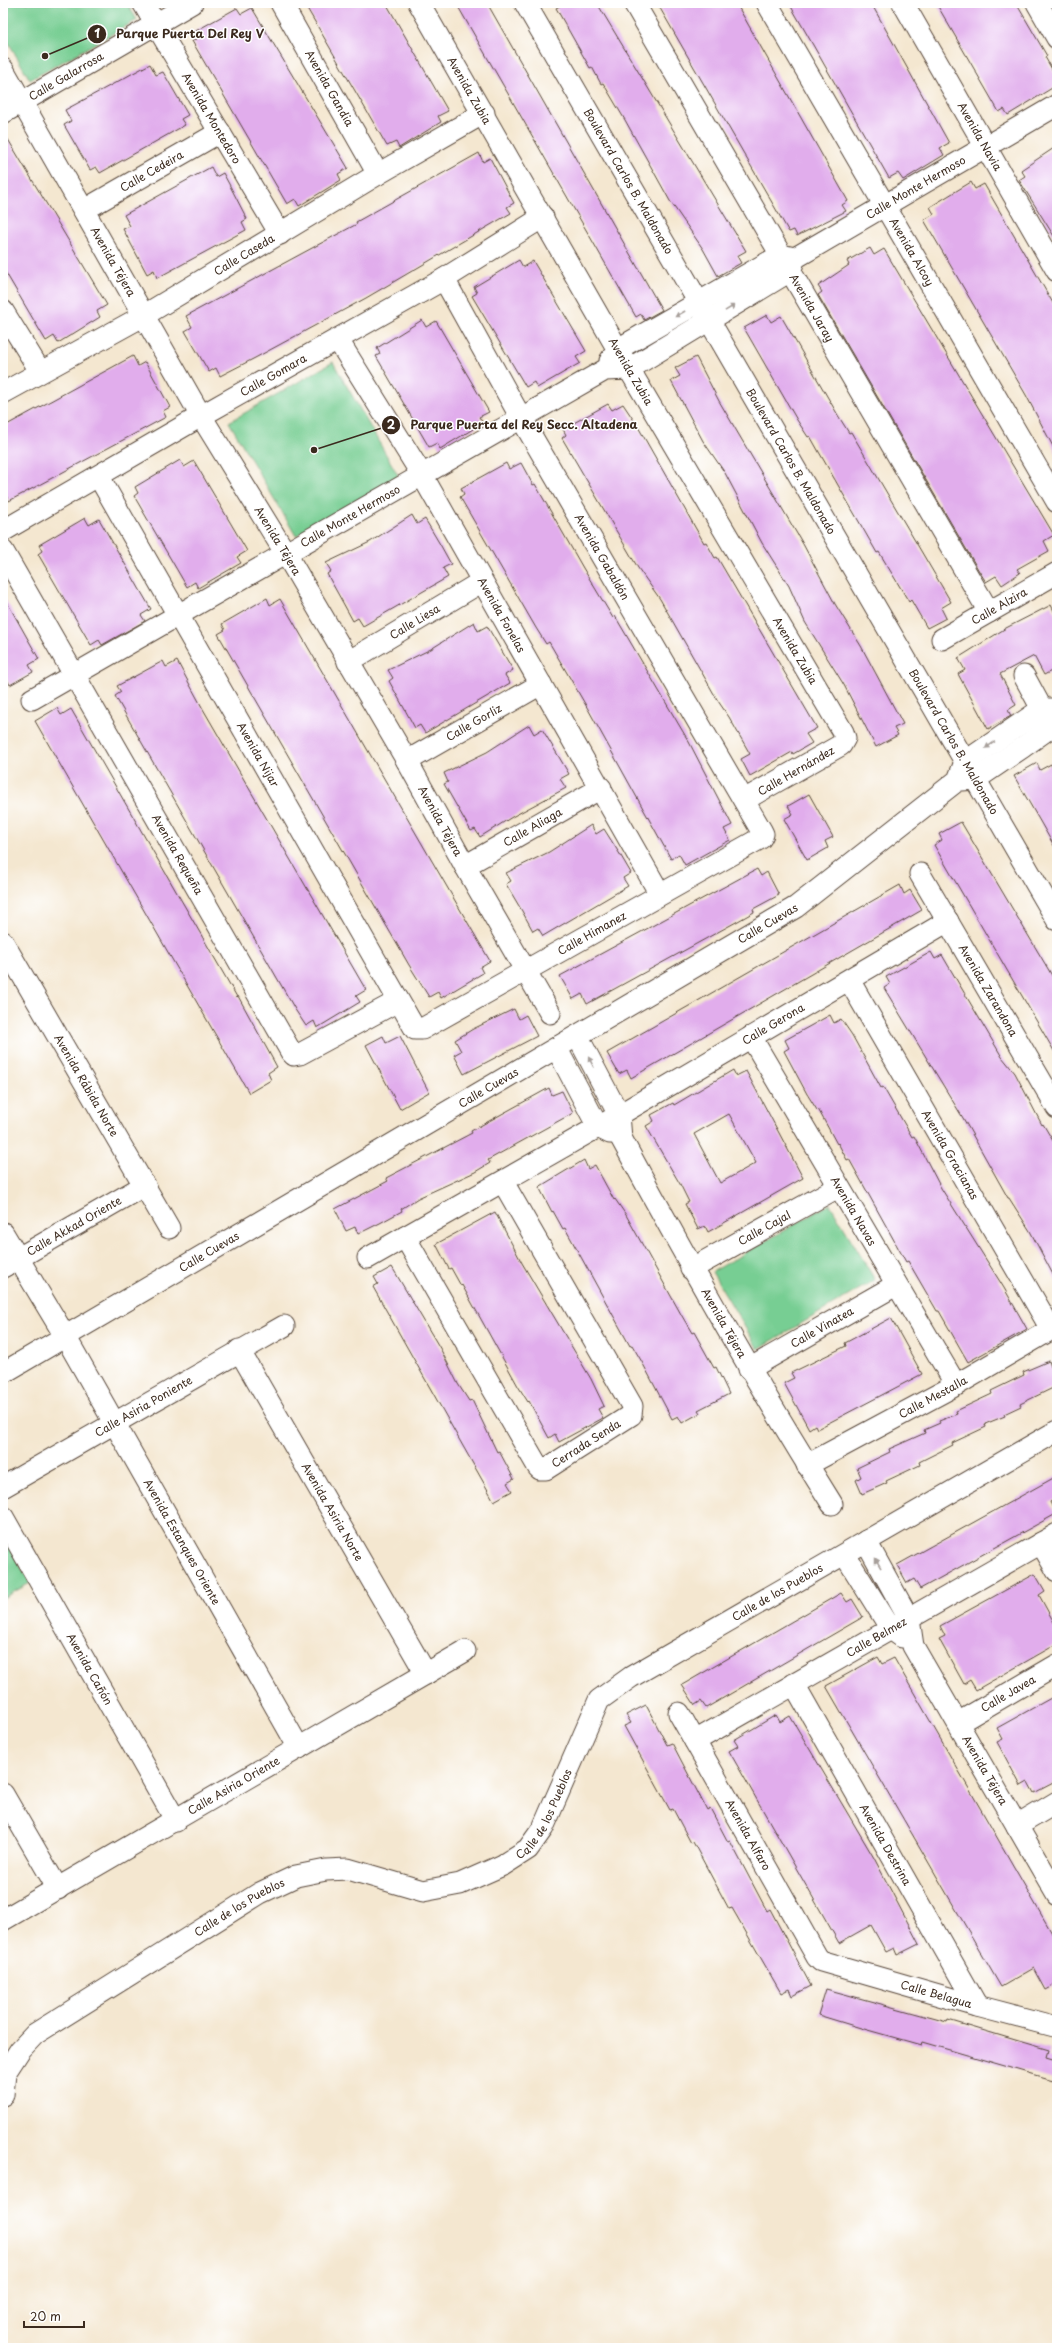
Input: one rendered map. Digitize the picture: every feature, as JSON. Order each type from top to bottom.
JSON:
[{"type":"street","name":"Avenida Montedoro","points":[[143,3],[280,234]]},
{"type":"street","name":"Calle Galarrosa","points":[[3,113],[192,3]]},
{"type":"street","name":"Avenida Gandia","points":[[281,3],[378,174]]},
{"type":"street","name":"Avenida Zubia","points":[[420,3],[629,369],[843,732],[845,738]]},
{"type":"street","name":"Boulevard Carlos B. Maldonado","points":[[525,3],[710,321],[966,774],[1057,920]]},
{"type":"street","name":"Avenida Jaray","points":[[634,3],[789,261],[989,612]]},
{"type":"street","name":"Avenida Alcoy","points":[[767,3],[1057,502]]},
{"type":"street","name":"Avenida Navia","points":[[903,3],[1057,271]]},
{"type":"street","points":[[1037,3],[1057,38]]},
{"type":"street","name":"Avenida Téjera","points":[[3,69],[143,316],[201,416],[286,554],[407,761],[465,866],[550,1013]]},
{"type":"street","name":"Calle Monte Hermoso","points":[[605,370],[618,349],[699,303],[789,261],[1057,105]]},
{"type":"street","name":"Calle Caseda","points":[[3,393],[143,316],[378,174],[484,113]]},
{"type":"street","name":"Calle Cedeira","points":[[84,210],[220,132]]},
{"type":"street","name":"Calle Gomara","points":[[3,531],[99,477],[201,416],[444,279],[543,217]]},
{"type":"street","name":"Calle Monte Hermoso","points":[[32,699],[605,370],[629,369],[710,321],[789,261]]},
{"type":"street","name":"Avenida Gabaldón","points":[[444,279],[521,418],[763,834]]},
{"type":"street","points":[[3,311],[40,372]]},
{"type":"street","name":"Avenida Fonelas","points":[[338,340],[422,475],[481,582],[601,788],[660,894]]},
{"type":"street","name":"Avenida Nijar","points":[[99,477],[398,1001],[415,1028],[418,1030]]},
{"type":"street","name":"Avenida Requeña","points":[[3,551],[291,1052],[294,1055],[300,1054],[398,1001]]},
{"type":"street","name":"Calle Alzira","points":[[942,640],[1057,572]]},
{"type":"street","name":"Calle Liesa","points":[[348,662],[481,582]]},
{"type":"street","points":[[1024,676],[1053,719]]},
{"type":"street","name":"Calle Gorliz","points":[[407,761],[541,684]]},
{"type":"street","name":"Calle Cuevas","points":[[3,1373],[558,1049],[796,907],[966,774],[1053,719]]},
{"type":"street","name":"Calle Hernández","points":[[744,800],[841,745],[845,738]]},
{"type":"street","name":"Calle Aliaga","points":[[465,866],[601,788]]},
{"type":"street","name":"Calle Himanez","points":[[418,1030],[761,838],[763,834]]},
{"type":"street","name":"Avenida Zarandona","points":[[920,874],[1057,1108]]},
{"type":"street","name":"Calle Gerona","points":[[598,1127],[948,921]]},
{"type":"street","name":"Avenida Rábida Norte","points":[[3,942],[169,1228]]},
{"type":"street","name":"Avenida Gracianas","points":[[849,980],[1054,1327]]},
{"type":"street","name":"Avenida Téjera","points":[[578,1037],[619,1115],[620,1138],[691,1269],[749,1369],[832,1504]]},
{"type":"street","name":"Avenida Navas","points":[[751,1037],[838,1187],[956,1384]]},
{"type":"street","points":[[558,1049],[598,1127],[620,1138]]},
{"type":"street","points":[[368,1258],[598,1127]]},
{"type":"street","name":"Cerrada Senda","points":[[405,1237],[538,1467],[540,1469],[546,1469],[631,1415],[632,1406],[503,1182]]},
{"type":"street","name":"Calle Akkad Oriente","points":[[10,1262],[145,1185]]},
{"type":"street","name":"Calle Cajal","points":[[691,1269],[838,1187]]},
{"type":"street","name":"Avenida Estanques Oriente","points":[[3,1233],[10,1262],[65,1336],[299,1748]]},
{"type":"street","name":"Calle Vinatea","points":[[749,1369],[896,1285]]},
{"type":"street","name":"Calle Asiria Poniente","points":[[3,1487],[239,1350],[284,1326]]},
{"type":"street","name":"Calle Mestalla","points":[[807,1464],[956,1384],[1054,1327]]},
{"type":"street","name":"Avenida Asiria Norte","points":[[239,1350],[426,1674]]},
{"type":"street","name":"Calle de los Pueblos","points":[[3,2095],[5,2073],[20,2050],[35,2034],[260,1893],[290,1879],[326,1870],[348,1869],[423,1891],[460,1884],[503,1865],[528,1849],[543,1828],[599,1700],[631,1677],[845,1555],[866,1541],[1057,1431]]},
{"type":"street","name":"Avenida Cañón","points":[[3,1517],[176,1821]]},
{"type":"street","points":[[1049,1538],[1057,1571]]},
{"type":"street","name":"Calle Belmez","points":[[696,1741],[1049,1538]]},
{"type":"street","name":"Avenida Téjera","points":[[866,1541],[909,1619],[913,1646],[1057,1895]]},
{"type":"street","name":"Avenida Téjera","points":[[845,1555],[891,1629],[913,1646]]},
{"type":"street","name":"Calle Asiria Oriente","points":[[3,1920],[176,1821],[465,1651]]},
{"type":"street","name":"Calle Javea","points":[[958,1723],[1057,1665]]},
{"type":"street","name":"Avenida Destrina","points":[[794,1684],[977,2006]]},
{"type":"street","name":"Avenida Alfaro","points":[[678,1713],[696,1741],[817,1956]]},
{"type":"street","points":[[3,1794],[58,1888]]},
{"type":"street","points":[[1017,1826],[1057,1802]]},
{"type":"street","name":"Calle Belagua","points":[[817,1956],[826,1963],[1057,2027]]},
{"type":"green space","points":[[3,3],[127,3],[137,20],[30,80],[3,33]]},
{"type":"green space","points":[[333,362],[399,477],[296,536],[229,422]]},
{"type":"green space","points":[[830,1204],[875,1280],[758,1349],[712,1272]]},
{"type":"green space","points":[[3,1535],[30,1583],[3,1598]]},
{"type":"building","points":[[304,3],[386,3],[448,111],[438,116],[441,122],[399,148],[396,142],[387,146]]},
{"type":"building","points":[[456,3],[487,3],[662,310],[644,320],[641,314],[636,317]]},
{"type":"building","points":[[565,3],[597,3],[746,251],[737,256],[741,263],[718,276],[703,249],[670,201],[625,120],[603,83],[601,84],[592,67],[590,68],[556,8]]},
{"type":"building","points":[[657,3],[736,3],[848,201],[842,205],[846,211],[797,236],[794,230],[789,232]]},
{"type":"building","points":[[789,3],[871,3],[949,143],[940,148],[944,155],[903,180],[898,173],[889,178]]},
{"type":"building","points":[[936,3],[1016,3],[1047,56],[1045,57],[1057,78],[1057,85],[1008,115],[1004,109],[999,112]]},
{"type":"building","points":[[237,8],[241,14],[252,8],[348,168],[338,174],[341,180],[299,206],[295,199],[287,204],[192,41],[196,39],[192,33]]},
{"type":"building","points":[[150,64],[156,75],[163,72],[188,115],[181,119],[185,125],[100,173],[96,167],[90,170],[64,125],[71,121],[65,110]]},
{"type":"building","points":[[3,131],[107,305],[97,311],[100,317],[58,343],[54,336],[46,341],[3,268]]},
{"type":"building","points":[[1057,146],[1057,241],[1019,180],[1025,176],[1021,170]]},
{"type":"building","points":[[479,153],[483,162],[490,158],[514,203],[507,207],[511,213],[366,298],[255,358],[220,376],[216,368],[209,372],[185,331],[192,327],[186,316],[357,224],[356,222]]},
{"type":"building","points":[[211,167],[216,177],[223,173],[247,219],[242,222],[246,230],[157,278],[154,270],[147,274],[123,229],[130,226],[124,215]]},
{"type":"building","points":[[971,182],[975,189],[984,184],[1057,310],[1057,454],[1026,395],[924,220],[934,214],[930,207]]},
{"type":"building","points":[[870,248],[874,255],[884,249],[1054,535],[1044,541],[1049,551],[1017,569],[1020,573],[1002,585],[996,576],[986,582],[979,571],[818,295],[822,292],[818,286],[849,265],[847,261]]},
{"type":"building","points":[[519,260],[523,267],[533,261],[586,351],[576,357],[580,363],[537,388],[534,382],[526,387],[472,296],[477,293],[474,287]]},
{"type":"building","points":[[767,315],[771,322],[781,316],[839,417],[849,433],[851,432],[951,602],[941,608],[946,618],[927,628],[911,600],[909,602],[879,552],[877,553],[810,436],[808,437],[797,420],[744,328]]},
{"type":"building","points":[[422,320],[426,327],[436,321],[489,412],[479,417],[483,423],[440,449],[437,443],[429,447],[376,356],[380,354],[377,348]]},
{"type":"building","points":[[133,356],[138,366],[145,362],[170,407],[163,411],[166,417],[9,501],[3,490],[3,427]]},
{"type":"building","points":[[696,357],[719,401],[803,544],[835,604],[861,646],[903,724],[894,728],[898,735],[876,747],[844,685],[805,622],[789,586],[762,543],[725,473],[703,441],[671,381],[680,376],[675,368]]},
{"type":"building","points":[[608,404],[612,410],[623,404],[637,425],[704,543],[706,542],[715,558],[717,557],[817,728],[806,734],[812,743],[793,754],[792,752],[750,776],[741,759],[750,754],[660,599],[638,568],[562,438],[566,435],[563,429]]},
{"type":"building","points":[[180,460],[184,467],[194,461],[247,551],[237,557],[241,563],[198,588],[195,582],[187,587],[134,496],[138,493],[135,487]]},
{"type":"building","points":[[506,463],[509,469],[521,463],[533,485],[535,484],[583,568],[613,618],[615,616],[689,742],[732,825],[724,829],[730,840],[685,865],[679,854],[671,859],[549,642],[546,644],[536,628],[460,497],[464,494],[461,488]]},
{"type":"building","points":[[412,515],[417,524],[425,519],[441,546],[451,564],[443,568],[448,577],[363,626],[358,618],[353,621],[327,574],[331,571],[326,563],[370,542]]},
{"type":"building","points":[[85,518],[89,525],[99,519],[151,609],[141,615],[145,621],[102,645],[99,640],[91,645],[38,554],[42,551],[39,545]]},
{"type":"building","points":[[3,595],[39,659],[29,665],[33,672],[10,685],[3,672]]},
{"type":"building","points":[[267,598],[270,605],[280,599],[490,961],[480,967],[483,973],[441,998],[438,992],[429,997],[409,965],[218,634],[225,630],[222,624]]},
{"type":"building","points":[[1051,605],[1057,617],[1057,668],[1044,675],[1034,656],[1000,674],[1016,705],[1008,710],[1011,716],[988,729],[958,674],[965,670],[958,658],[1006,628]]},
{"type":"building","points":[[474,622],[478,631],[487,626],[503,653],[513,670],[505,675],[510,683],[425,733],[420,725],[415,728],[389,681],[393,678],[388,670],[431,649]]},
{"type":"building","points":[[163,661],[166,667],[177,661],[203,709],[366,990],[356,996],[360,1002],[317,1028],[314,1021],[306,1026],[296,1011],[115,696],[121,692],[117,686]]},
{"type":"building","points":[[57,708],[61,715],[71,709],[237,997],[238,996],[277,1067],[268,1073],[271,1080],[249,1093],[35,721]]},
{"type":"building","points":[[529,725],[534,734],[542,729],[569,774],[560,779],[566,788],[512,817],[480,837],[475,829],[471,831],[444,784],[448,782],[444,773],[487,752]]},
{"type":"building","points":[[1037,763],[1040,770],[1051,764],[1057,776],[1057,851],[1014,776]]},
{"type":"building","points":[[809,794],[833,837],[825,841],[828,848],[807,860],[784,819],[793,814],[788,806]]},
{"type":"building","points":[[961,822],[1057,984],[1057,1056],[934,845],[942,840],[939,834]]},
{"type":"building","points":[[591,825],[596,834],[604,829],[621,856],[631,873],[623,878],[628,886],[543,936],[538,928],[533,931],[506,884],[511,881],[506,873],[549,852]]},
{"type":"building","points":[[757,869],[761,876],[767,872],[779,895],[753,909],[754,912],[587,1004],[582,994],[573,999],[560,976]]},
{"type":"building","points":[[900,885],[904,894],[910,890],[922,910],[631,1078],[627,1070],[619,1074],[607,1053]]},
{"type":"building","points":[[931,952],[935,959],[942,955],[1002,1057],[1015,1073],[1042,1125],[1043,1124],[1053,1141],[1057,1139],[1057,1282],[1030,1231],[1008,1198],[963,1118],[884,988],[890,984],[886,977]]},
{"type":"building","points":[[514,1009],[519,1019],[526,1015],[537,1036],[464,1074],[454,1055],[461,1051],[455,1040],[473,1029]]},
{"type":"building","points":[[830,1015],[834,1023],[841,1019],[852,1035],[881,1088],[883,1087],[912,1137],[914,1136],[941,1188],[1004,1288],[1027,1329],[968,1362],[908,1261],[906,1262],[849,1159],[847,1160],[838,1143],[837,1144],[818,1109],[817,1110],[807,1094],[784,1051],[789,1048],[785,1040]]},
{"type":"building","points":[[383,1036],[386,1043],[400,1036],[429,1092],[400,1109],[366,1045]]},
{"type":"building","points":[[733,1070],[736,1076],[746,1071],[803,1178],[708,1232],[705,1226],[698,1229],[685,1204],[689,1202],[680,1184],[646,1126],[654,1121],[651,1115],[673,1103],[674,1105]],"holes":[[[729,1114],[756,1163],[720,1183],[694,1134]]]},
{"type":"building","points":[[549,1088],[552,1095],[562,1091],[573,1113],[488,1160],[490,1163],[475,1172],[418,1198],[401,1209],[402,1211],[380,1223],[358,1234],[355,1227],[346,1231],[335,1209],[388,1181],[386,1178],[472,1133],[471,1131]]},
{"type":"building","points":[[584,1160],[588,1169],[595,1165],[614,1200],[615,1199],[626,1215],[692,1333],[694,1332],[714,1368],[716,1367],[729,1394],[698,1410],[700,1413],[682,1423],[678,1416],[672,1419],[642,1362],[632,1345],[630,1346],[565,1228],[563,1229],[553,1211],[552,1212],[539,1187]]},
{"type":"building","points":[[495,1212],[522,1263],[591,1379],[604,1406],[598,1409],[603,1418],[559,1442],[555,1434],[549,1438],[529,1401],[528,1402],[518,1386],[462,1285],[461,1286],[451,1268],[449,1269],[436,1244]]},
{"type":"building","points":[[392,1267],[441,1350],[458,1384],[469,1401],[472,1400],[497,1452],[499,1451],[514,1479],[507,1483],[512,1491],[494,1501],[373,1287],[378,1284],[374,1277]]},
{"type":"building","points":[[891,1318],[922,1374],[817,1429],[815,1425],[809,1429],[784,1383],[794,1378],[791,1373],[846,1346],[845,1343]]},
{"type":"building","points":[[1049,1361],[1051,1367],[1057,1364],[1057,1386],[1020,1404],[1021,1406],[1004,1414],[1005,1416],[985,1424],[986,1427],[952,1443],[953,1445],[919,1462],[920,1465],[886,1481],[887,1483],[862,1494],[856,1480],[861,1477],[857,1468],[890,1452],[889,1449],[925,1433],[924,1430],[940,1423],[939,1421],[957,1414],[956,1411],[992,1394],[991,1391],[1024,1375],[1023,1372]]},
{"type":"building","points":[[1057,1476],[1057,1498],[1050,1502],[1056,1514],[920,1589],[914,1579],[907,1583],[897,1565]]},
{"type":"building","points":[[1035,1574],[1045,1591],[1039,1595],[1057,1628],[1057,1644],[976,1690],[970,1680],[964,1684],[939,1639],[945,1636],[940,1626]]},
{"type":"building","points":[[841,1593],[847,1602],[852,1599],[863,1617],[706,1708],[701,1701],[695,1705],[682,1685]]},
{"type":"building","points":[[878,1657],[882,1664],[894,1658],[1057,1942],[1057,1984],[1046,1990],[1034,1968],[1001,1987],[826,1686]]},
{"type":"building","points":[[1051,1698],[1057,1708],[1057,1781],[1034,1793],[1028,1782],[1021,1786],[997,1742],[1003,1739],[997,1728]]},
{"type":"building","points":[[646,1705],[667,1745],[672,1743],[707,1810],[710,1808],[728,1842],[730,1841],[767,1911],[770,1909],[811,1986],[792,1996],[789,1989],[781,1993],[732,1908],[729,1909],[693,1842],[691,1843],[673,1809],[670,1810],[624,1726],[631,1723],[626,1715]]},
{"type":"building","points":[[776,1715],[780,1722],[790,1716],[874,1858],[919,1944],[897,1955],[894,1948],[886,1952],[871,1925],[839,1943],[729,1751],[738,1746],[734,1740]]},
{"type":"building","points":[[826,1989],[947,2022],[948,2020],[1049,2050],[1047,2057],[1057,2060],[1053,2080],[922,2042],[921,2045],[818,2015]]},
{"type":"place","name":"Parque Puerta Del Rey V","points":[[45,56]]},
{"type":"place","name":"Parque Puerta del Rey Secc. Altadena","points":[[314,450]]}]
